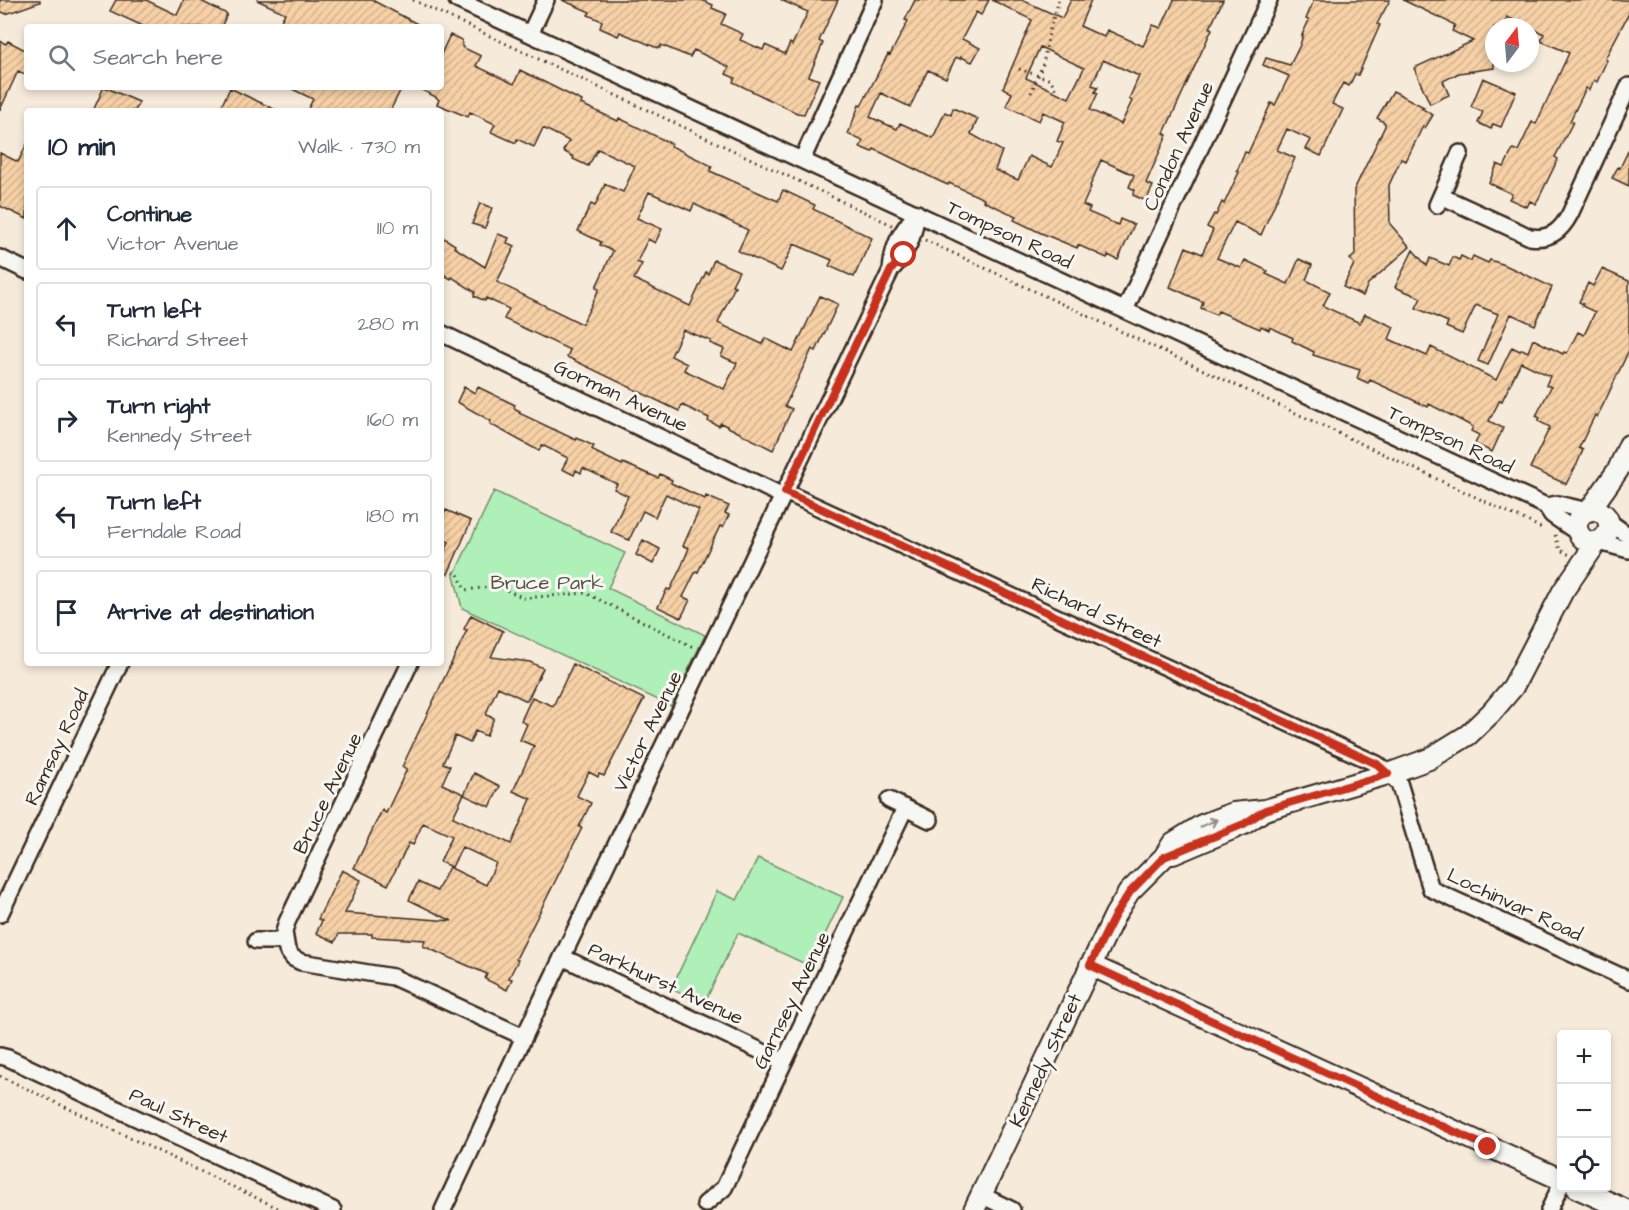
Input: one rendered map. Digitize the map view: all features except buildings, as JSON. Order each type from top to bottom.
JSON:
[{"type":"street","name":"Tompson Road","points":[[457,0],[1546,506],[1552,516],[1578,533]]},
{"type":"street","points":[[530,34],[546,0]]},
{"type":"street","points":[[802,160],[875,0]]},
{"type":"street","name":"Condon Avenue","points":[[1125,310],[1269,0]]},
{"type":"street","points":[[1460,153],[1439,201],[1530,237],[1539,238],[1558,232],[1570,214],[1629,86]]},
{"type":"street","name":"Victor Avenue","points":[[443,1210],[891,270],[893,250],[908,233],[917,213]]},
{"type":"street","points":[[0,258],[24,270]]},
{"type":"street","name":"Gorman Avenue","points":[[444,334],[784,494]]},
{"type":"street","points":[[1629,446],[1618,470],[1617,483],[1598,515],[1578,519],[1576,524],[1578,533],[1586,541],[1629,550]]},
{"type":"street","name":"Richard Street","points":[[784,494],[1377,764],[1388,774]]},
{"type":"street","name":"Tompson Road","points":[[1546,506],[1558,504],[1598,515],[1629,536]]},
{"type":"street","points":[[1598,515],[1607,533],[1598,542]]},
{"type":"street","name":"Kennedy Street","points":[[978,1203],[1090,965],[1115,915],[1130,892],[1164,857],[1244,824],[1265,810],[1416,764],[1442,752],[1468,735],[1491,713],[1521,673],[1578,558],[1578,533]]},
{"type":"street","name":"Kennedy Street","points":[[1578,558],[1598,542]]},
{"type":"street","name":"Ramsay Road","points":[[0,914],[119,666]]},
{"type":"street","name":"Bruce Avenue","points":[[284,941],[287,922],[409,666]]},
{"type":"street","name":"Lochinvar Road","points":[[1388,774],[1399,783],[1431,889],[1629,980]]},
{"type":"street","points":[[889,800],[930,820]]},
{"type":"street","name":"Garnsey Avenue","points":[[705,1204],[724,1188],[906,808]]},
{"type":"street","points":[[256,941],[284,941],[287,951],[301,962],[380,974],[404,981],[524,1037]]},
{"type":"street","name":"Parkhurst Avenue","points":[[562,957],[784,1062]]},
{"type":"street","points":[[1090,965],[1557,1180]]},
{"type":"street","name":"Paul Street","points":[[3,1055],[333,1210]]},
{"type":"street","points":[[1549,1210],[1557,1192]]},
{"type":"street","points":[[1586,1192],[1626,1210]]},
{"type":"street","points":[[978,1203],[1012,1210]]},
{"type":"path","points":[[413,0],[1554,534],[1560,550],[1578,558]]},
{"type":"path","points":[[1031,93],[1039,75],[1059,0]]},
{"type":"path","points":[[1019,69],[1053,82],[1056,90]]},
{"type":"path","points":[[453,572],[458,574],[465,590],[498,586],[524,598],[586,593],[707,654]]},
{"type":"path","points":[[619,791],[638,752]]},
{"type":"path","points":[[0,1076],[282,1210]]},
{"type":"green space","name":"Bruce Park","points":[[494,491],[625,553],[608,588],[705,635],[671,706],[462,608],[454,575]]},
{"type":"green space","points":[[758,858],[843,897],[810,966],[738,933],[704,1004],[671,989],[717,891],[737,900]]},
{"type":"route","points":[[904,255],[891,270],[785,492],[1377,764],[1388,774],[1265,810],[1244,824],[1164,857],[1130,892],[1115,915],[1090,965],[1488,1147]]}]
